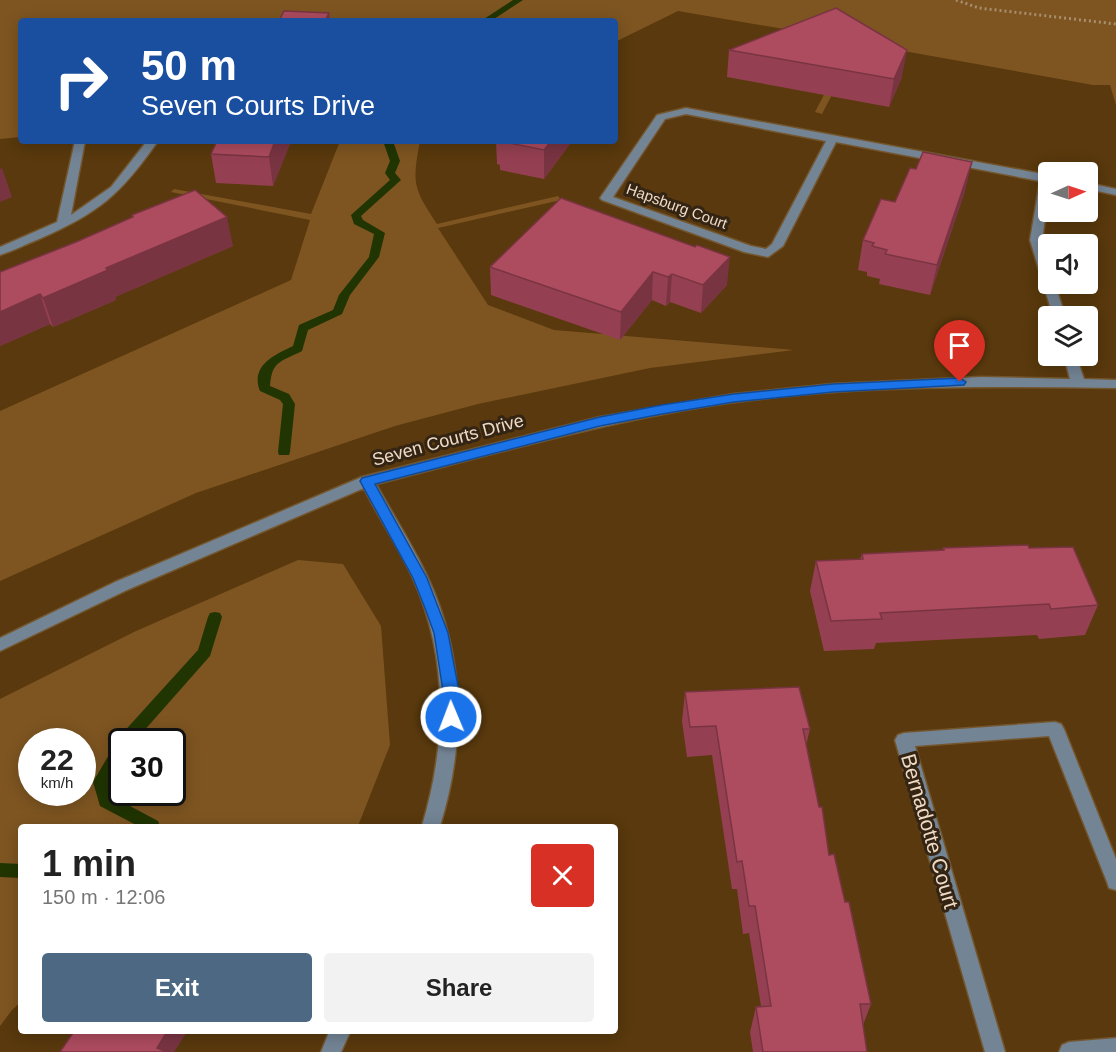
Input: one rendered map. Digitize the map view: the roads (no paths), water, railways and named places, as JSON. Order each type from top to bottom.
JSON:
[{"type":"street","name":"Hapsburg Court","points":[[832,140],[777,246],[768,253],[748,249],[606,198],[661,117],[686,111],[832,140],[1038,176]]},
{"type":"street","points":[[63,223],[79,144]]},
{"type":"street","points":[[0,251],[63,223],[94,206],[115,189],[151,144]]},
{"type":"street","points":[[1098,188],[1116,192]]},
{"type":"street","name":"Hapsburg Court","points":[[1038,247],[1036,240],[1039,222]]},
{"type":"street","points":[[1073,366],[1078,382]]},
{"type":"street","name":"Seven Courts Drive","points":[[0,645],[121,586],[367,481],[600,422],[734,398],[833,388],[981,381],[1116,384]]},
{"type":"street","points":[[367,481],[420,578],[441,633],[451,691],[451,717],[442,794],[431,824]]},
{"type":"street","name":"Bernadotte Court","points":[[995,1052],[904,740],[1055,729],[1116,882]]},
{"type":"street","points":[[331,1052],[339,1034]]},
{"type":"street","points":[[1069,1052],[1116,1048]]},
{"type":"waterway","points":[[490,18],[519,0]]},
{"type":"waterway","points":[[284,452],[289,404],[285,397],[264,388],[265,370],[273,361],[298,348],[303,328],[338,312],[345,295],[374,257],[380,233],[358,222],[356,215],[396,180],[390,173],[395,161],[389,144]]},
{"type":"waterway","points":[[137,728],[205,652],[215,617]]},
{"type":"waterway","points":[[108,770],[101,782],[108,802]]},
{"type":"waterway","points":[[115,806],[148,824]]},
{"type":"waterway","points":[[0,870],[18,871]]}]
